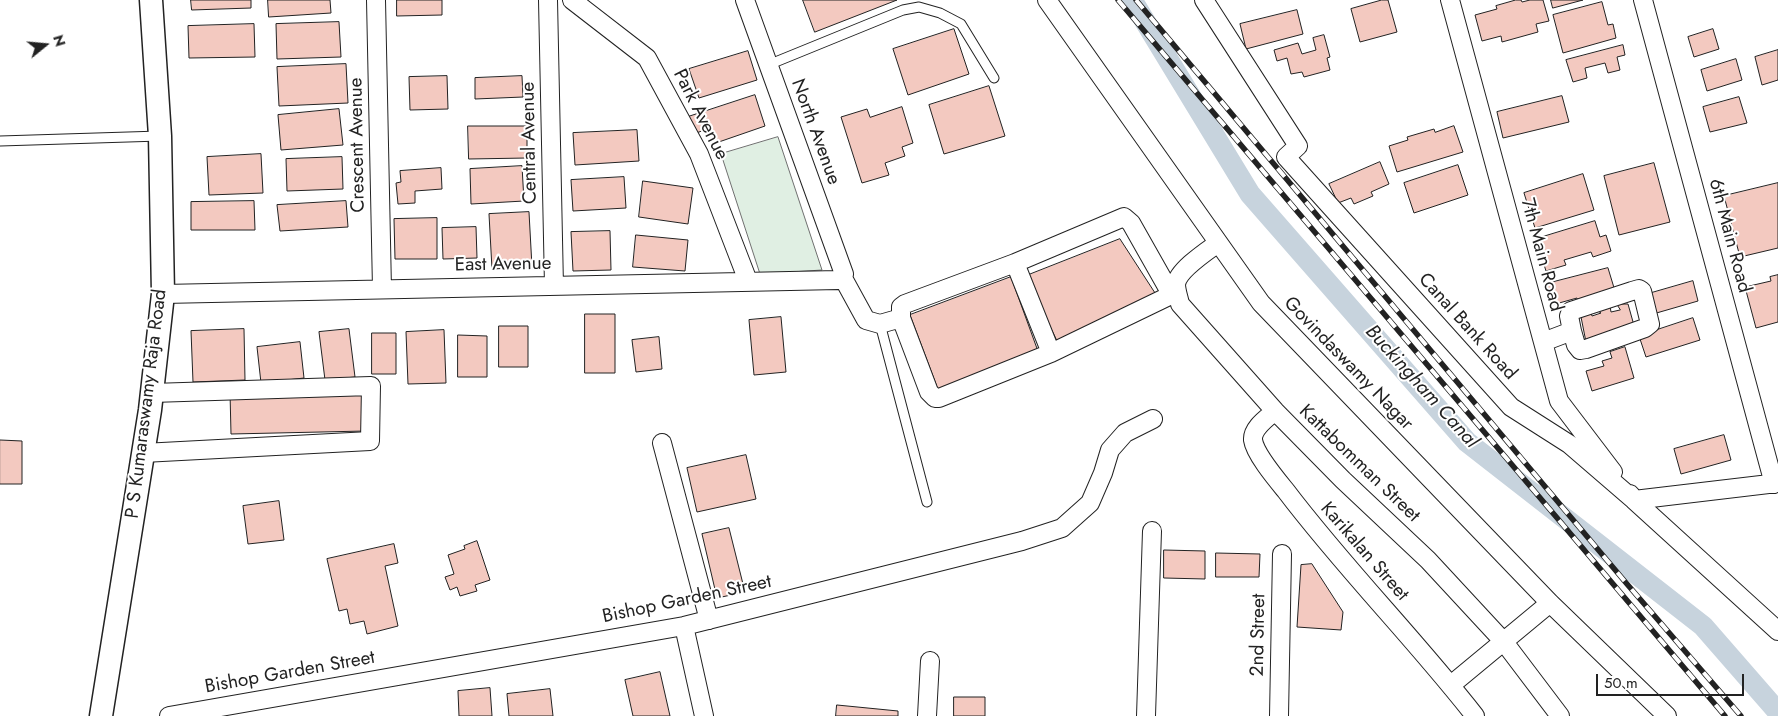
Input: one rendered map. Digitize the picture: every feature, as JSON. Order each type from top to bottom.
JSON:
[{"type":"street","name":"P S Kumaraswamy Raja Road","points":[[101,716],[152,393],[163,294],[160,136],[151,0]]},
{"type":"street","name":"Crescent Avenue","points":[[376,0],[382,289]]},
{"type":"street","name":"Central Avenue","points":[[548,0],[554,286]]},
{"type":"street","name":"Park Avenue","points":[[572,0],[647,58],[699,154],[748,281]]},
{"type":"street","name":"North Avenue","points":[[745,0],[844,274],[842,278],[866,320],[880,324]]},
{"type":"street","name":"Govindaswamy Nagar","points":[[1047,0],[1261,303],[1550,603],[1667,716]]},
{"type":"street","name":"Canal Bank Road","points":[[1204,0],[1298,146],[1286,157],[1511,407],[1569,444],[1634,500],[1778,631]]},
{"type":"street","name":"7th Main Road","points":[[1450,0],[1559,401],[1634,500]]},
{"type":"street","name":"6th Main Road","points":[[1643,0],[1776,483]]},
{"type":"street","points":[[1124,217],[1131,223],[1170,292],[1167,297],[1051,353],[944,397],[935,398],[930,392],[901,318],[901,307],[905,304],[1016,264],[1124,217]]},
{"type":"street","name":"Kattabomman Street","points":[[1218,243],[1180,276],[1176,284],[1180,304],[1275,411],[1343,480],[1428,560],[1504,642],[1560,716]]},
{"type":"street","points":[[1016,264],[1051,353]]},
{"type":"street","name":"East Avenue","points":[[163,294],[838,280],[842,278]]},
{"type":"street","points":[[1639,289],[1642,291],[1650,324],[1645,328],[1580,350],[1576,345],[1572,331],[1569,316],[1571,311],[1639,289]]},
{"type":"street","points":[[880,324],[901,318]]},
{"type":"street","points":[[1543,342],[1572,331]]},
{"type":"street","points":[[143,453],[370,442],[371,386],[152,393]]},
{"type":"street","name":"Karikalan Street","points":[[1275,411],[1253,434],[1253,442],[1266,466],[1302,513],[1451,685],[1475,716]]},
{"type":"street","name":"Bishop Garden Street","points":[[169,716],[684,626],[1022,541],[1062,528],[1090,503],[1103,473],[1110,450],[1125,433],[1153,419]]},
{"type":"street","points":[[662,443],[709,620]]},
{"type":"street","points":[[1634,500],[1776,483]]},
{"type":"street","points":[[1146,716],[1152,531]]},
{"type":"street","name":"2nd Street","points":[[1279,716],[1282,554]]},
{"type":"street","points":[[1451,685],[1550,603]]},
{"type":"street","points":[[684,626],[704,716]]},
{"type":"street","points":[[927,716],[930,661]]},
{"type":"lane","points":[[768,65],[903,10],[919,6],[940,13],[961,24],[994,78]]},
{"type":"lane","points":[[0,141],[160,136]]},
{"type":"lane","points":[[880,324],[927,502]]},
{"type":"green space","points":[[778,137],[822,270],[760,274],[721,154]]},
{"type":"building","points":[[191,0],[251,0],[251,8],[192,10]]},
{"type":"building","points":[[268,0],[330,0],[331,13],[269,17]]},
{"type":"building","points":[[397,0],[442,0],[442,15],[397,16]]},
{"type":"building","points":[[803,0],[897,0],[815,32]]},
{"type":"building","points":[[1388,0],[1397,32],[1360,42],[1351,9]]},
{"type":"building","points":[[1521,0],[1522,2],[1543,0],[1549,21],[1536,24],[1538,32],[1502,42],[1501,36],[1482,41],[1475,15],[1497,9],[1496,6]]},
{"type":"building","points":[[1551,0],[1583,0],[1553,8]]},
{"type":"building","points":[[1602,2],[1608,25],[1613,24],[1616,38],[1563,53],[1553,15]]},
{"type":"building","points":[[1297,10],[1303,34],[1246,49],[1240,24]]},
{"type":"building","points":[[339,22],[341,57],[277,59],[276,24]]},
{"type":"building","points":[[254,24],[255,57],[189,58],[188,26]]},
{"type":"building","points":[[954,29],[969,74],[908,95],[893,49]]},
{"type":"building","points":[[1713,29],[1719,49],[1694,57],[1688,37]]},
{"type":"building","points":[[1324,35],[1330,57],[1327,58],[1330,70],[1304,77],[1302,72],[1291,74],[1287,58],[1277,61],[1274,50],[1298,43],[1302,54],[1316,50],[1313,38]]},
{"type":"building","points":[[1623,45],[1625,55],[1617,57],[1620,70],[1608,73],[1605,63],[1585,68],[1587,78],[1573,82],[1566,60]]},
{"type":"building","points":[[1778,50],[1778,80],[1762,85],[1755,57]]},
{"type":"building","points":[[748,51],[757,80],[699,98],[689,69]]},
{"type":"building","points":[[1736,59],[1742,80],[1707,91],[1701,70]]},
{"type":"building","points":[[346,64],[348,103],[279,106],[277,67]]},
{"type":"building","points":[[447,76],[448,109],[410,110],[409,77]]},
{"type":"building","points":[[522,76],[523,97],[475,99],[475,78]]},
{"type":"building","points":[[989,86],[1005,136],[944,154],[929,105]]},
{"type":"building","points":[[755,95],[765,126],[713,144],[708,129],[693,134],[688,117]]},
{"type":"building","points":[[1562,96],[1569,122],[1503,138],[1497,112]]},
{"type":"building","points":[[1739,97],[1747,123],[1710,132],[1703,107]]},
{"type":"building","points":[[902,107],[913,143],[902,147],[905,156],[885,163],[889,175],[862,183],[841,117],[867,109],[870,117]]},
{"type":"building","points":[[339,109],[343,145],[281,150],[278,115]]},
{"type":"building","points":[[468,126],[527,126],[527,158],[469,159]]},
{"type":"building","points":[[1454,126],[1463,152],[1397,172],[1389,146],[1408,140],[1407,137],[1434,129],[1435,132]]},
{"type":"building","points":[[637,130],[639,161],[575,165],[573,133]]},
{"type":"building","points":[[261,154],[263,193],[209,195],[207,157]]},
{"type":"building","points":[[342,157],[343,189],[287,191],[286,159]]},
{"type":"building","points":[[1380,162],[1389,184],[1371,192],[1373,196],[1354,204],[1351,198],[1338,203],[1329,184]]},
{"type":"building","points":[[1654,163],[1670,222],[1619,235],[1604,176]]},
{"type":"building","points":[[1458,165],[1468,195],[1414,213],[1404,183]]},
{"type":"building","points":[[522,166],[524,201],[471,204],[470,169]]},
{"type":"building","points":[[441,168],[442,189],[415,191],[415,203],[398,204],[396,183],[401,182],[400,171]]},
{"type":"building","points":[[1583,174],[1594,210],[1535,228],[1524,193]]},
{"type":"building","points":[[624,177],[626,208],[573,211],[571,180]]},
{"type":"building","points":[[643,181],[693,188],[688,224],[639,217]]},
{"type":"building","points":[[1778,183],[1778,248],[1740,257],[1724,196]]},
{"type":"building","points":[[254,201],[255,230],[191,230],[191,202]]},
{"type":"building","points":[[346,201],[348,227],[280,231],[277,205]]},
{"type":"building","points":[[529,212],[532,267],[492,269],[489,214]]},
{"type":"building","points":[[437,218],[437,259],[395,259],[394,219]]},
{"type":"building","points":[[1595,221],[1600,237],[1606,235],[1611,251],[1593,257],[1591,252],[1564,260],[1566,265],[1546,271],[1536,239]]},
{"type":"building","points":[[476,227],[477,258],[443,259],[442,228]]},
{"type":"building","points":[[610,231],[611,270],[573,271],[571,232]]},
{"type":"building","points":[[636,235],[688,240],[685,271],[633,267]]},
{"type":"building","points":[[1120,239],[1157,296],[1057,341],[1026,276]]},
{"type":"building","points":[[1608,268],[1615,291],[1578,302],[1577,298],[1552,305],[1546,284]]},
{"type":"building","points":[[1778,275],[1778,322],[1756,328],[1745,287],[1771,281],[1770,277]]},
{"type":"building","points":[[1011,277],[1039,354],[939,392],[910,315]]},
{"type":"building","points":[[1693,281],[1698,301],[1653,314],[1648,294]]},
{"type":"building","points":[[1617,304],[1628,304],[1635,329],[1586,342],[1581,317],[1591,313],[1592,316],[1601,313],[1598,311],[1610,306],[1611,312],[1620,310]]},
{"type":"building","points":[[585,314],[615,314],[615,373],[585,373]]},
{"type":"building","points":[[781,317],[786,372],[754,375],[749,320]]},
{"type":"building","points":[[1693,318],[1700,340],[1646,357],[1639,336]]},
{"type":"building","points":[[499,326],[528,326],[528,367],[499,367]]},
{"type":"building","points":[[244,329],[245,380],[193,382],[191,331]]},
{"type":"building","points":[[349,329],[355,377],[325,380],[319,332]]},
{"type":"building","points":[[444,330],[446,383],[408,384],[406,332]]},
{"type":"building","points":[[372,333],[396,333],[396,374],[372,374]]},
{"type":"building","points":[[458,335],[487,336],[487,377],[458,377]]},
{"type":"building","points":[[659,337],[662,369],[636,372],[632,340]]},
{"type":"building","points":[[300,342],[304,378],[261,383],[257,347]]},
{"type":"building","points":[[1625,347],[1634,378],[1592,391],[1586,371],[1604,366],[1602,361],[1612,358],[1610,352]]},
{"type":"building","points":[[365,388],[366,431],[231,434],[230,392]]},
{"type":"building","points":[[1724,435],[1731,460],[1681,474],[1674,449]]},
{"type":"building","points":[[0,440],[22,441],[22,484],[0,484]]},
{"type":"building","points":[[746,455],[756,499],[697,512],[687,468]]},
{"type":"building","points":[[279,501],[284,540],[248,544],[243,506]]},
{"type":"building","points":[[729,528],[745,592],[717,598],[702,534]]},
{"type":"building","points":[[477,541],[490,580],[475,585],[477,591],[460,596],[457,587],[450,590],[445,577],[454,574],[448,555],[465,549],[464,546]]},
{"type":"building","points":[[394,544],[398,563],[385,566],[398,626],[367,634],[364,621],[350,624],[347,609],[339,611],[327,559]]},
{"type":"building","points":[[1164,550],[1205,551],[1205,579],[1164,578]]},
{"type":"building","points":[[1216,553],[1260,554],[1259,577],[1216,577]]},
{"type":"building","points":[[1312,564],[1343,612],[1341,630],[1297,627],[1301,565]]},
{"type":"building","points":[[660,672],[670,716],[633,716],[625,680]]},
{"type":"building","points":[[490,688],[492,716],[459,716],[458,691]]},
{"type":"building","points":[[550,689],[553,716],[509,716],[507,694]]},
{"type":"building","points":[[954,697],[985,697],[985,716],[954,716]]},
{"type":"building","points":[[837,705],[898,711],[898,716],[836,716]]},
{"type":"waterway","name":"Buckingham Canal","points":[[1132,0],[1250,194],[1467,442],[1703,626],[1778,712]]},
{"type":"railway","points":[[1118,0],[1725,716]]},
{"type":"railway","points":[[1136,0],[1627,584],[1741,716]]}]
